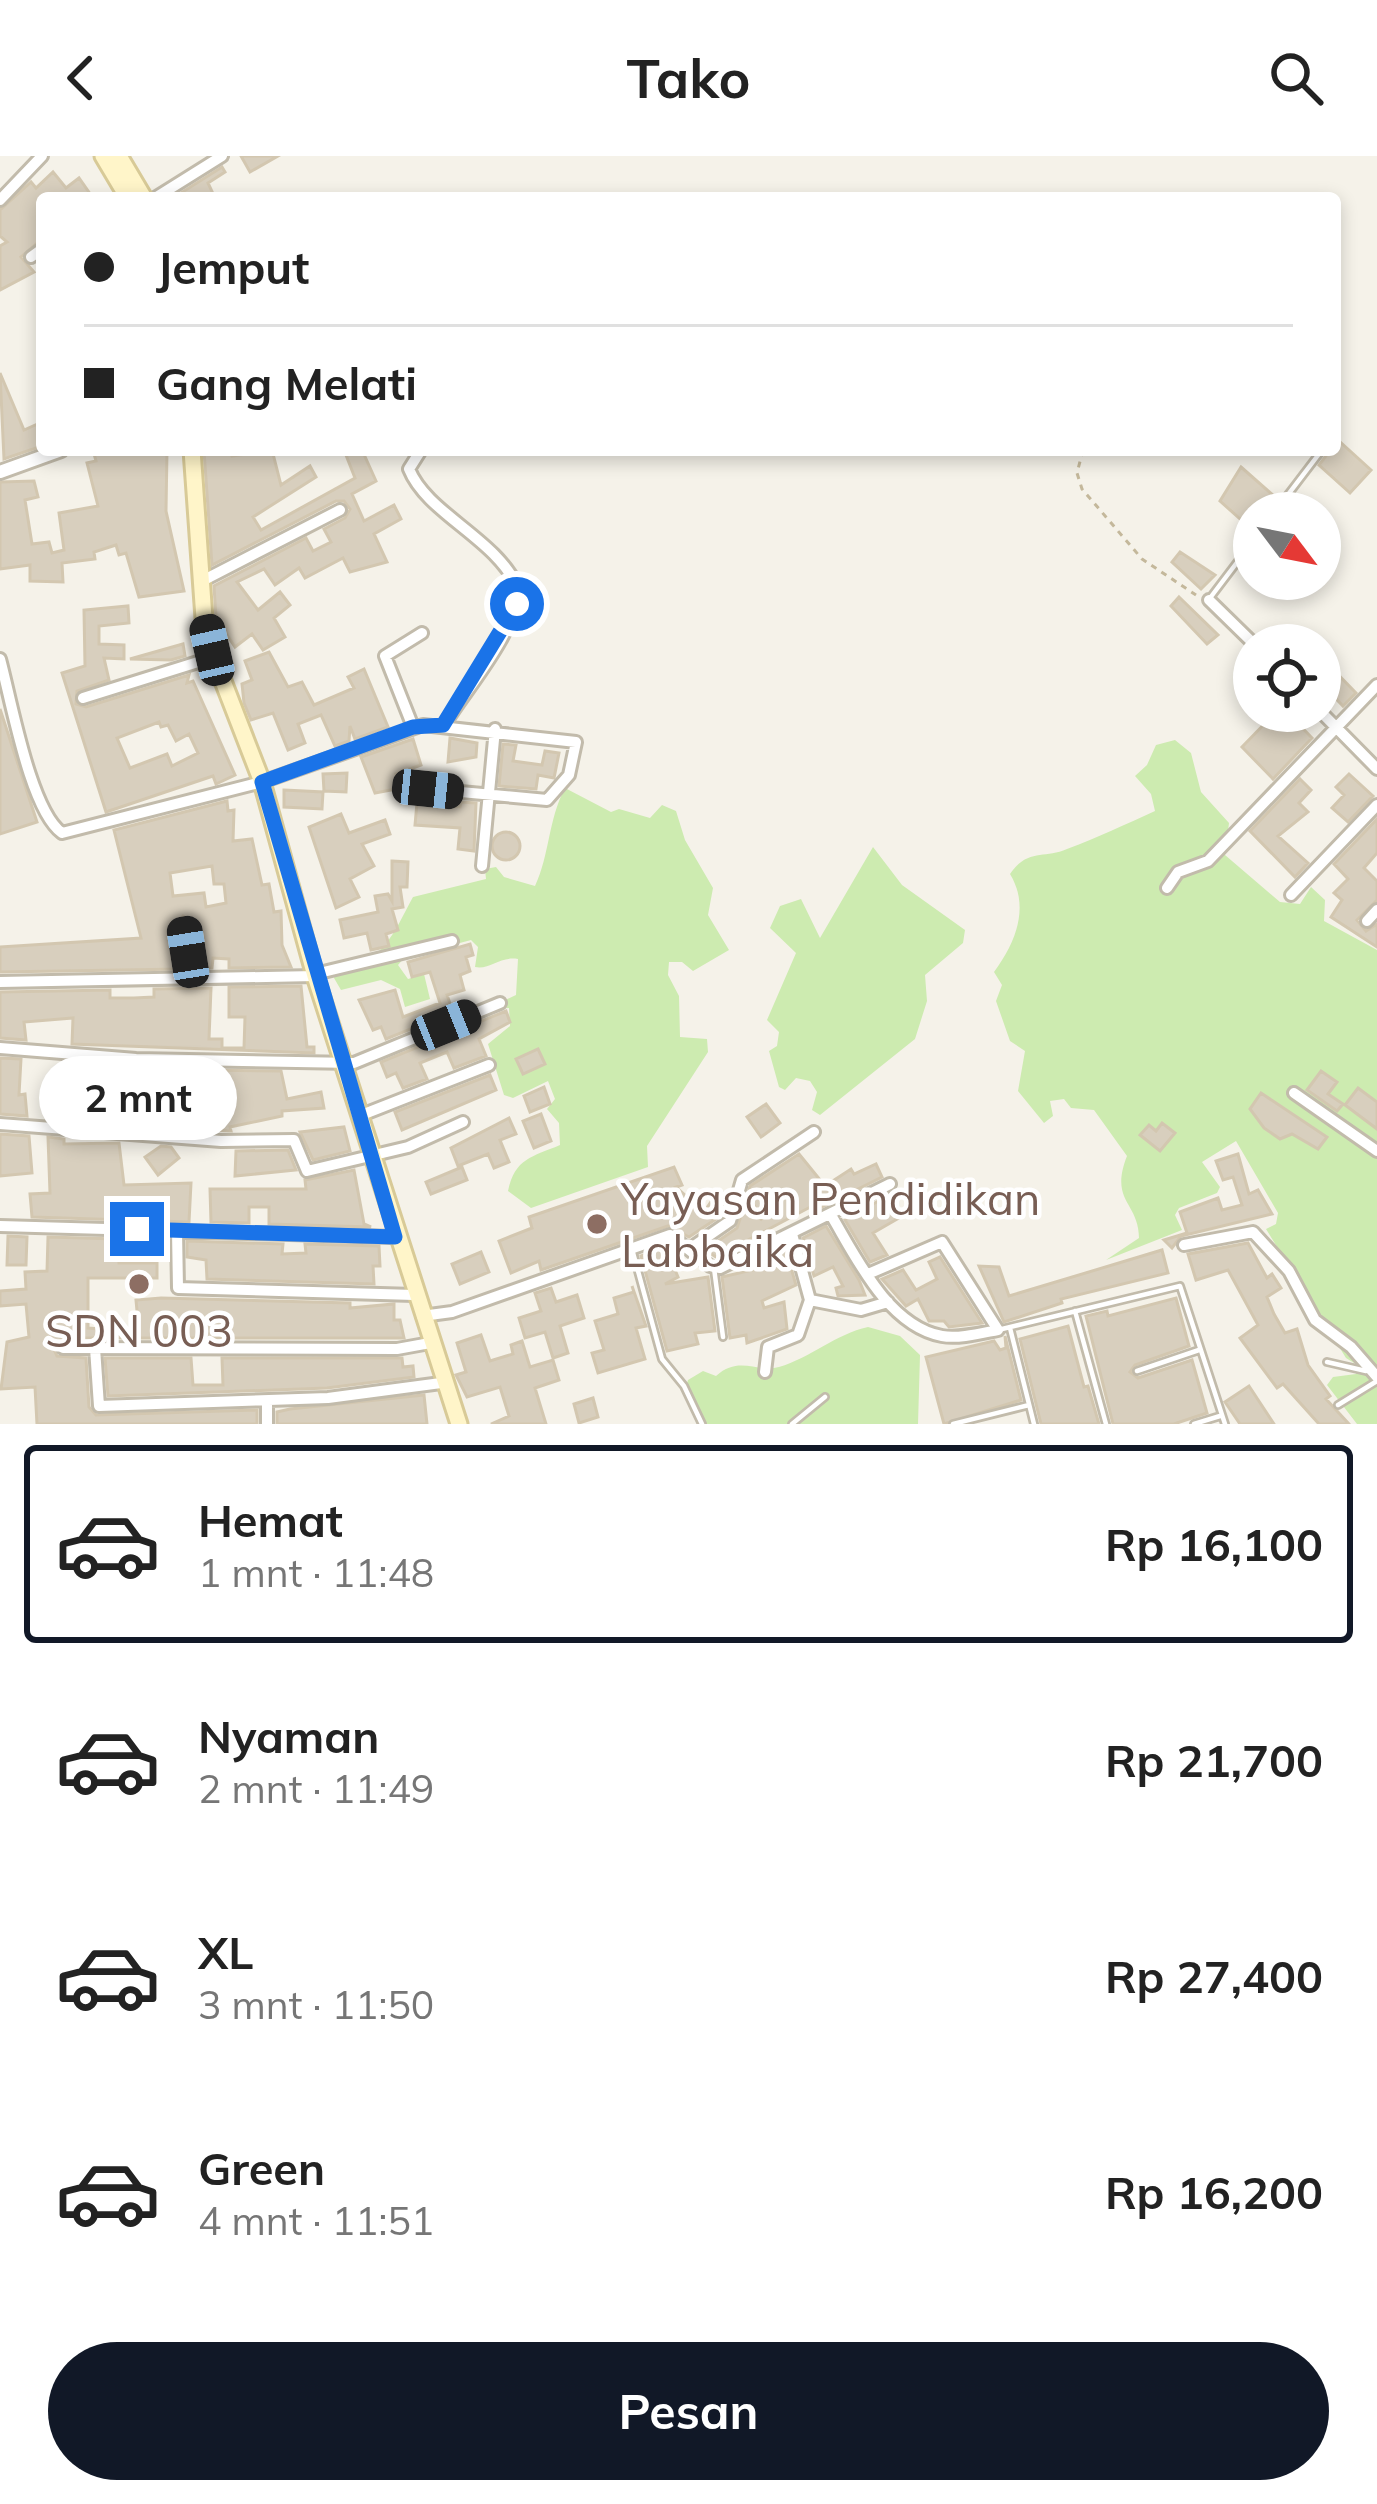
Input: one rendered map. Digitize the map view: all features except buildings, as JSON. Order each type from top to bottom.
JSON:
[{"type":"main road","points":[[103,156],[131,192]]},
{"type":"main road","points":[[118,156],[132,192]]},
{"type":"main road","points":[[192,456],[204,618],[213,653],[262,782],[395,1237],[441,1383],[459,1424]]},
{"type":"street","points":[[0,200],[42,156]]},
{"type":"street","points":[[143,192],[222,156]]},
{"type":"street","points":[[0,472],[44,456]]},
{"type":"street","points":[[417,456],[409,469],[416,483],[472,531],[518,588],[517,604],[502,633],[443,725]]},
{"type":"street","points":[[202,581],[340,510]]},
{"type":"street","points":[[1209,600],[1234,624]]},
{"type":"street","points":[[413,727],[385,656],[422,633]]},
{"type":"street","points":[[82,698],[213,653]]},
{"type":"street","points":[[0,658],[35,783],[58,831],[87,830],[262,782],[413,727],[495,729],[574,740],[576,746],[569,775],[547,800],[428,789]]},
{"type":"street","points":[[1341,722],[1377,685]]},
{"type":"street","points":[[482,866],[495,729]]},
{"type":"street","points":[[1167,888],[1178,872],[1208,861],[1331,732]]},
{"type":"street","points":[[1341,732],[1377,769]]},
{"type":"street","points":[[1291,895],[1377,805]]},
{"type":"street","points":[[1367,921],[1377,910]]},
{"type":"street","points":[[184,926],[193,977]]},
{"type":"street","points":[[0,982],[315,975],[452,941]]},
{"type":"street","points":[[0,1048],[136,1059],[342,1063],[500,1003]]},
{"type":"street","points":[[358,1116],[490,1065]]},
{"type":"street","points":[[1294,1093],[1377,1151]]},
{"type":"street","points":[[0,1124],[221,1141],[294,1140],[307,1171],[408,1148],[464,1121]]},
{"type":"street","points":[[691,1248],[730,1221],[742,1180],[814,1132]]},
{"type":"street","points":[[422,1316],[452,1312],[674,1234],[715,1268],[890,1184]]},
{"type":"street","points":[[831,1215],[888,1302],[936,1334],[1004,1329]]},
{"type":"street","points":[[0,1226],[395,1237]]},
{"type":"street","points":[[177,1231],[178,1288],[414,1295]]},
{"type":"street","points":[[1184,1245],[1253,1232],[1289,1271],[1315,1319],[1351,1347],[1375,1376]]},
{"type":"street","points":[[766,1372],[768,1346],[798,1335],[810,1300],[792,1234]]},
{"type":"street","points":[[868,1274],[942,1242],[1004,1329]]},
{"type":"street","points":[[810,1300],[862,1310],[888,1302]]},
{"type":"street","points":[[63,1348],[397,1348],[430,1343]]},
{"type":"street","points":[[95,1348],[99,1406],[267,1401],[441,1383]]},
{"type":"street","points":[[267,1401],[267,1424]]},
{"type":"lane","points":[[1290,492],[1317,456]]},
{"type":"lane","points":[[1209,600],[1233,568]]},
{"type":"lane","points":[[632,1248],[662,1359],[684,1386],[702,1424]]},
{"type":"lane","points":[[715,1268],[723,1337]]},
{"type":"lane","points":[[1034,1424],[1004,1329],[1180,1286],[1225,1424]]},
{"type":"lane","points":[[1075,1311],[1106,1424]]},
{"type":"lane","points":[[1137,1371],[1199,1350]]},
{"type":"lane","points":[[1327,1362],[1375,1376]]},
{"type":"lane","points":[[1338,1405],[1375,1376]]},
{"type":"lane","points":[[792,1424],[825,1397]]},
{"type":"lane","points":[[953,1424],[1029,1405]]},
{"type":"lane","points":[[1194,1424],[1220,1416]]},
{"type":"path","points":[[1082,456],[1077,481],[1096,506],[1166,579],[1209,600]]},
{"type":"green space","points":[[1175,740],[1191,753],[1201,792],[1229,823],[1225,855],[1280,902],[1300,904],[1311,887],[1325,900],[1324,921],[1377,950],[1377,1424],[1357,1424],[1327,1385],[1333,1377],[1356,1374],[1359,1366],[1346,1358],[1266,1229],[1276,1224],[1278,1213],[1236,1141],[1202,1162],[1220,1187],[1217,1193],[1179,1208],[1175,1215],[1182,1230],[1106,1260],[1139,1238],[1121,1183],[1127,1156],[1094,1110],[1071,1108],[1064,1099],[1050,1101],[1053,1116],[1044,1123],[1018,1091],[1025,1051],[1010,1041],[996,1001],[1002,985],[994,972],[1009,949],[1020,912],[1010,874],[1030,857],[1059,852],[1155,811],[1151,794],[1135,776],[1147,765],[1156,745]]},
{"type":"green space","points":[[565,788],[611,812],[619,809],[650,818],[662,805],[676,811],[685,840],[713,888],[708,915],[729,950],[693,971],[682,962],[669,962],[668,975],[679,996],[680,1037],[707,1039],[708,1052],[647,1146],[648,1167],[531,1208],[508,1191],[520,1165],[560,1145],[559,1123],[547,1109],[555,1099],[548,1081],[513,1098],[504,1095],[488,1044],[510,1026],[509,1008],[486,1009],[516,995],[518,959],[475,967],[478,947],[471,940],[404,958],[398,965],[408,979],[424,974],[430,999],[405,1007],[400,989],[381,980],[341,990],[334,978],[336,968],[365,961],[384,946],[413,897],[486,879],[485,869],[496,867],[504,877],[535,886]]},
{"type":"green space","points":[[873,847],[902,885],[965,930],[963,943],[925,975],[927,1001],[915,1039],[820,1115],[812,1110],[817,1092],[810,1081],[796,1078],[785,1090],[779,1087],[769,1051],[777,1046],[779,1032],[767,1020],[796,953],[770,928],[780,906],[801,899],[820,938]]},
{"type":"green space","points":[[868,1327],[900,1336],[920,1355],[918,1424],[700,1424],[684,1393],[688,1380],[703,1371],[716,1376],[732,1367],[779,1367]]},
{"type":"place","name":"Yayasan Pendidikan Labbaika","points":[[597,1224]]},
{"type":"place","name":"SDN 003","points":[[139,1284]]},
{"type":"route","points":[[137,1229],[395,1237],[262,782],[413,727],[443,725],[517,604]]}]
